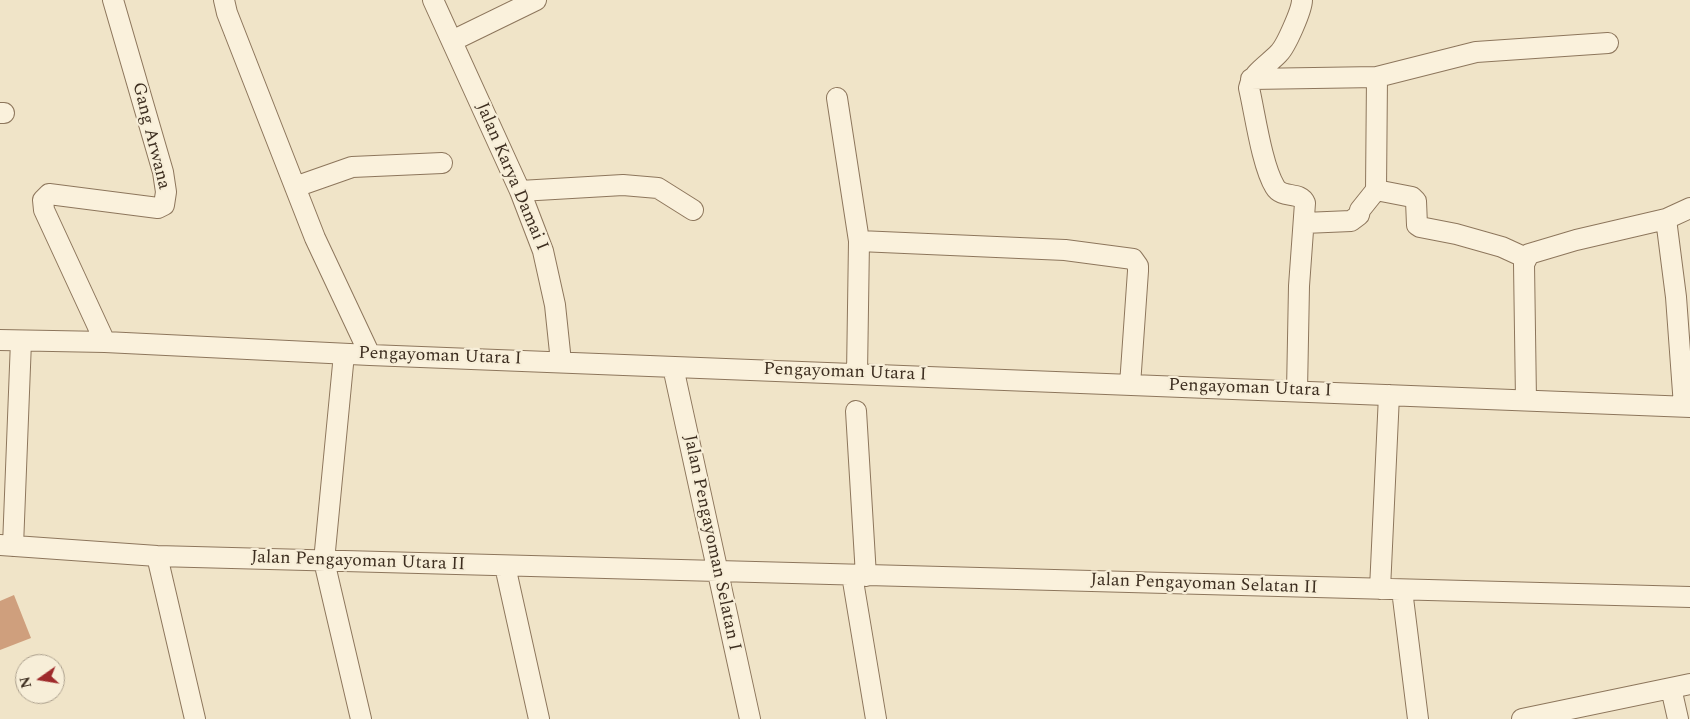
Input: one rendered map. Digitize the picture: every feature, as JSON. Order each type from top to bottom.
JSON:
[{"type":"street","name":"Gang Arwana","points":[[105,342],[44,210],[43,200],[49,194],[158,208],[164,205],[166,192],[163,172],[113,0]]},
{"type":"street","points":[[224,0],[315,238],[370,355]]},
{"type":"street","name":"Jalan Karya Damai I","points":[[433,0],[520,191],[543,251],[555,305],[561,362]]},
{"type":"street","points":[[452,41],[536,0]]},
{"type":"street","points":[[1297,391],[1299,286],[1305,203],[1303,199],[1282,193],[1274,186],[1265,159],[1249,88],[1252,79],[1281,52],[1301,10],[1302,0]]},
{"type":"street","points":[[1252,79],[1377,77],[1476,52],[1608,43]]},
{"type":"street","points":[[1304,223],[1351,220],[1356,218],[1376,190],[1377,77]]},
{"type":"street","points":[[837,98],[859,241],[856,374]]},
{"type":"street","points":[[295,187],[352,167],[442,163]]},
{"type":"street","points":[[520,191],[623,185],[658,188],[693,210]]},
{"type":"street","points":[[1376,190],[1412,198],[1416,201],[1417,225],[1420,228],[1456,234],[1495,245],[1526,258]]},
{"type":"street","points":[[1526,400],[1524,264],[1529,254],[1576,240],[1666,219],[1690,208]]},
{"type":"street","points":[[1666,219],[1687,407]]},
{"type":"street","points":[[859,241],[1066,250],[1133,259],[1138,266],[1138,271],[1130,385]]},
{"type":"street","name":"Pengayoman Utara I","points":[[0,340],[105,342],[344,354],[1687,407]]},
{"type":"street","points":[[6,545],[21,341]]},
{"type":"street","points":[[344,354],[324,561],[361,719]]},
{"type":"street","name":"Jalan Pengayoman Selatan I","points":[[674,367],[750,719]]},
{"type":"street","points":[[1380,589],[1389,395]]},
{"type":"street","points":[[856,411],[859,575],[876,719]]},
{"type":"street","name":"Jalan Pengayoman Utara II","points":[[6,545],[158,556],[717,572]]},
{"type":"street","points":[[158,556],[195,719]]},
{"type":"street","points":[[505,566],[539,719]]},
{"type":"street","name":"Jalan Pengayoman Selatan II","points":[[717,572],[1690,598]]},
{"type":"street","points":[[1402,590],[1418,719]]},
{"type":"street","points":[[1522,719],[1680,686],[1678,719]]},
{"type":"building","points":[[14,595],[31,638],[0,650],[0,601]]}]
